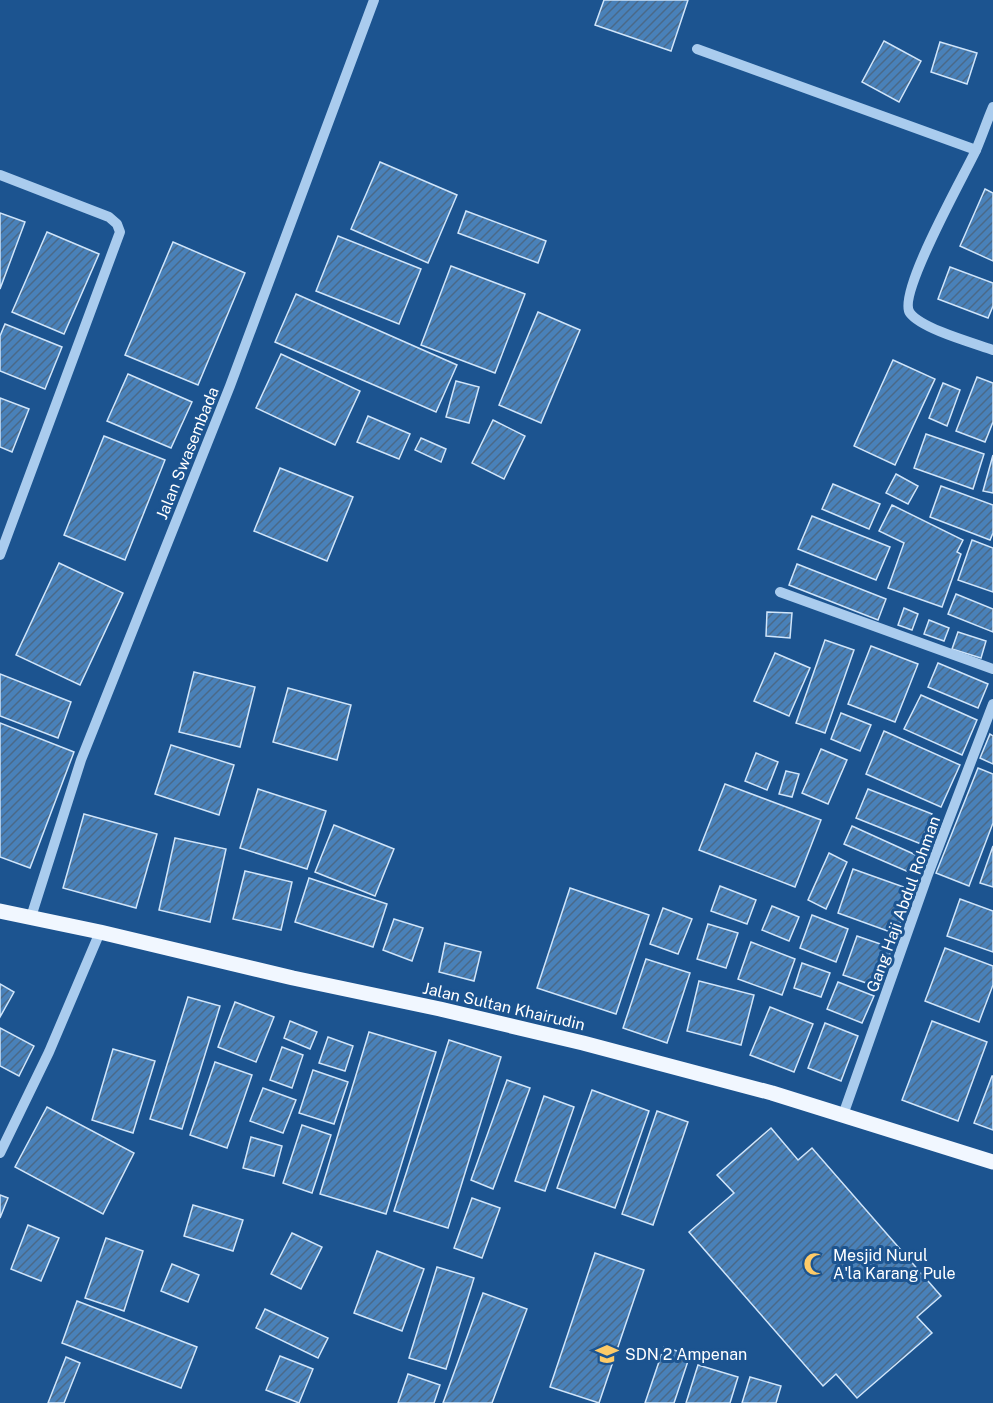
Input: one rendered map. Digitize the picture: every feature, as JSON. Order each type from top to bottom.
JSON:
[{"type":"main road","name":"Jalan Sultan Khairudin","points":[[0,911],[561,1038],[724,1080],[993,1162]]},
{"type":"street","name":"Jalan Swasembada","points":[[31,917],[81,760],[230,386],[374,0]]},
{"type":"street","points":[[697,49],[976,150]]},
{"type":"street","points":[[993,107],[989,131],[976,150],[927,247],[907,302],[909,312],[924,324],[993,350]]},
{"type":"street","points":[[0,175],[109,217],[117,224],[120,232],[0,555]]},
{"type":"street","points":[[780,592],[993,669]]},
{"type":"street","name":"Gang Haji Abdul Rohman","points":[[843,1115],[927,877],[993,704]]},
{"type":"street","points":[[0,1153],[49,1052],[99,932]]},
{"type":"building","points":[[604,0],[688,0],[671,51],[595,25]]},
{"type":"building","points":[[884,41],[921,61],[899,102],[862,82]]},
{"type":"building","points":[[940,42],[977,53],[967,84],[931,72]]},
{"type":"building","points":[[380,162],[457,195],[428,263],[351,229]]},
{"type":"building","points":[[985,189],[993,193],[993,261],[960,246]]},
{"type":"building","points":[[466,211],[546,241],[538,263],[458,233]]},
{"type":"building","points":[[0,213],[25,222],[0,289]]},
{"type":"building","points":[[47,232],[99,254],[64,334],[12,312]]},
{"type":"building","points":[[338,236],[421,269],[399,324],[316,291]]},
{"type":"building","points":[[173,242],[245,273],[198,385],[125,355]]},
{"type":"building","points":[[451,266],[525,294],[495,373],[421,345]]},
{"type":"building","points":[[950,267],[993,283],[993,306],[988,318],[938,299]]},
{"type":"building","points":[[296,294],[457,365],[436,412],[275,342]]},
{"type":"building","points":[[538,312],[580,330],[541,423],[499,405]]},
{"type":"building","points":[[5,324],[62,347],[45,389],[0,371],[0,336]]},
{"type":"building","points":[[281,354],[360,391],[335,445],[256,408]]},
{"type":"building","points":[[893,360],[935,379],[895,465],[854,446]]},
{"type":"building","points":[[128,374],[192,402],[171,448],[107,421]]},
{"type":"building","points":[[977,377],[993,383],[993,422],[985,442],[956,431]]},
{"type":"building","points":[[456,381],[479,387],[469,423],[446,417]]},
{"type":"building","points":[[943,383],[960,390],[947,426],[929,418]]},
{"type":"building","points":[[0,398],[29,409],[12,452],[0,447]]},
{"type":"building","points":[[368,416],[410,434],[399,459],[357,442]]},
{"type":"building","points":[[493,420],[525,436],[504,479],[472,463]]},
{"type":"building","points":[[926,434],[984,454],[973,489],[914,468]]},
{"type":"building","points":[[104,436],[165,460],[125,560],[64,535]]},
{"type":"building","points":[[421,438],[446,449],[441,462],[415,450]]},
{"type":"building","points":[[993,455],[993,493],[983,491]]},
{"type":"building","points":[[280,468],[353,497],[327,561],[254,531]]},
{"type":"building","points":[[896,474],[918,486],[908,504],[886,493]]},
{"type":"building","points":[[833,484],[880,504],[869,529],[822,509]]},
{"type":"building","points":[[941,486],[993,505],[993,533],[990,540],[930,517]]},
{"type":"building","points":[[892,505],[963,540],[957,552],[961,554],[942,607],[888,588],[904,543],[879,531]]},
{"type":"building","points":[[812,516],[890,547],[876,580],[798,549]]},
{"type":"building","points":[[972,540],[993,548],[993,592],[958,580]]},
{"type":"building","points":[[59,563],[123,593],[80,685],[16,655]]},
{"type":"building","points":[[797,564],[886,599],[878,620],[789,585]]},
{"type":"building","points":[[956,594],[993,609],[993,632],[948,614]]},
{"type":"building","points":[[904,608],[918,614],[912,630],[898,625]]},
{"type":"building","points":[[767,612],[792,613],[790,638],[766,636]]},
{"type":"building","points":[[929,620],[949,628],[944,641],[924,634]]},
{"type":"building","points":[[958,632],[986,641],[981,658],[952,649]]},
{"type":"building","points":[[825,640],[854,650],[825,733],[796,723]]},
{"type":"building","points":[[871,646],[918,664],[895,722],[848,704]]},
{"type":"building","points":[[775,653],[810,668],[789,716],[754,701]]},
{"type":"building","points":[[938,663],[988,684],[978,708],[928,687]]},
{"type":"building","points":[[194,672],[255,687],[240,747],[179,732]]},
{"type":"building","points":[[0,674],[71,702],[58,738],[0,716]]},
{"type":"building","points":[[288,688],[351,705],[337,760],[273,742]]},
{"type":"building","points":[[921,695],[977,720],[962,755],[904,729]]},
{"type":"building","points":[[841,713],[871,725],[860,751],[831,739]]},
{"type":"building","points":[[0,723],[74,752],[30,868],[0,857]]},
{"type":"building","points":[[884,731],[960,765],[941,807],[866,774]]},
{"type":"building","points":[[990,734],[993,736],[993,764],[980,758]]},
{"type":"building","points":[[171,745],[234,765],[219,815],[155,794]]},
{"type":"building","points":[[821,749],[847,760],[828,804],[802,793]]},
{"type":"building","points":[[756,753],[778,762],[767,790],[745,781]]},
{"type":"building","points":[[978,768],[993,774],[993,823],[969,886],[936,873]]},
{"type":"building","points":[[786,771],[799,774],[792,797],[779,794]]},
{"type":"building","points":[[725,784],[821,820],[795,887],[699,850]]},
{"type":"building","points":[[258,789],[326,811],[307,869],[240,848]]},
{"type":"building","points":[[868,789],[932,814],[921,844],[856,818]]},
{"type":"building","points":[[84,814],[157,834],[136,908],[63,888]]},
{"type":"building","points":[[334,825],[394,849],[375,896],[315,872]]},
{"type":"building","points":[[852,826],[918,856],[911,873],[844,844]]},
{"type":"building","points":[[175,838],[226,849],[210,922],[159,910]]},
{"type":"building","points":[[993,846],[993,887],[980,883]]},
{"type":"building","points":[[829,853],[847,862],[826,909],[808,900]]},
{"type":"building","points":[[853,869],[912,890],[896,934],[838,913]]},
{"type":"building","points":[[245,871],[292,882],[281,930],[233,919]]},
{"type":"building","points":[[309,878],[387,904],[373,947],[295,922]]},
{"type":"building","points":[[720,886],[756,900],[747,924],[711,911]]},
{"type":"building","points":[[570,888],[649,915],[616,1014],[537,988]]},
{"type":"building","points":[[960,899],[993,911],[993,952],[947,936]]},
{"type":"building","points":[[772,906],[799,917],[789,941],[762,930]]},
{"type":"building","points":[[663,908],[692,919],[678,954],[650,944]]},
{"type":"building","points":[[812,915],[848,929],[836,962],[800,948]]},
{"type":"building","points":[[394,919],[423,928],[412,961],[383,950]]},
{"type":"building","points":[[708,924],[738,933],[726,968],[697,959]]},
{"type":"building","points":[[857,936],[892,948],[878,987],[843,975]]},
{"type":"building","points":[[751,942],[795,959],[782,995],[738,979]]},
{"type":"building","points":[[445,943],[481,952],[474,981],[439,972]]},
{"type":"building","points":[[945,948],[993,966],[993,985],[979,1022],[925,1001]]},
{"type":"building","points":[[646,959],[690,973],[667,1043],[623,1028]]},
{"type":"building","points":[[802,963],[830,973],[821,997],[794,988]]},
{"type":"building","points":[[699,981],[754,995],[741,1045],[687,1031]]},
{"type":"building","points":[[838,982],[874,996],[862,1023],[827,1009]]},
{"type":"building","points":[[0,984],[14,992],[0,1017]]},
{"type":"building","points":[[188,997],[220,1006],[182,1129],[150,1119]]},
{"type":"building","points":[[235,1002],[274,1017],[256,1062],[218,1047]]},
{"type":"building","points":[[770,1007],[813,1024],[794,1072],[750,1055]]},
{"type":"building","points":[[290,1021],[317,1032],[310,1049],[284,1038]]},
{"type":"building","points":[[932,1021],[987,1042],[958,1121],[902,1100]]},
{"type":"building","points":[[825,1023],[858,1036],[841,1081],[808,1068]]},
{"type":"building","points":[[0,1028],[34,1046],[19,1076],[0,1066]]},
{"type":"building","points":[[369,1032],[436,1052],[386,1214],[320,1194]]},
{"type":"building","points":[[328,1037],[353,1046],[345,1071],[319,1063]]},
{"type":"building","points":[[449,1040],[501,1057],[448,1228],[394,1211]]},
{"type":"building","points":[[282,1047],[303,1055],[292,1088],[270,1080]]},
{"type":"building","points":[[113,1049],[155,1061],[133,1133],[92,1120]]},
{"type":"building","points":[[215,1062],[252,1075],[227,1148],[190,1135]]},
{"type":"building","points":[[313,1070],[348,1082],[334,1124],[299,1113]]},
{"type":"building","points":[[993,1076],[993,1130],[974,1123]]},
{"type":"building","points":[[507,1080],[530,1088],[493,1189],[471,1180]]},
{"type":"building","points":[[263,1088],[296,1100],[283,1133],[250,1121]]},
{"type":"building","points":[[592,1090],[649,1111],[615,1208],[557,1188]]},
{"type":"building","points":[[544,1096],[574,1107],[545,1191],[515,1181]]},
{"type":"building","points":[[47,1107],[134,1153],[103,1214],[15,1167]]},
{"type":"building","points":[[657,1111],[688,1122],[653,1225],[622,1214]]},
{"type":"building","points":[[302,1125],[331,1135],[312,1193],[283,1183]]},
{"type":"building","name":"Mesjid Nurul A'la Karang Pule","points":[[771,1128],[798,1160],[812,1148],[941,1296],[917,1317],[932,1333],[857,1398],[836,1374],[823,1386],[689,1232],[734,1193],[717,1175]]},
{"type":"building","points":[[251,1137],[282,1146],[274,1176],[243,1168]]},
{"type":"building","points":[[0,1195],[8,1198],[0,1218]]},
{"type":"building","points":[[472,1198],[500,1208],[482,1258],[454,1248]]},
{"type":"building","points":[[193,1205],[243,1220],[233,1251],[184,1236]]},
{"type":"building","points":[[28,1225],[59,1238],[41,1281],[11,1269]]},
{"type":"building","points":[[292,1233],[322,1247],[301,1289],[271,1274]]},
{"type":"building","points":[[106,1238],[143,1251],[124,1311],[85,1298]]},
{"type":"building","points":[[377,1251],[424,1269],[402,1331],[354,1313]]},
{"type":"building","points":[[595,1253],[644,1270],[599,1403],[550,1387]]},
{"type":"building","points":[[172,1264],[199,1275],[188,1302],[161,1291]]},
{"type":"building","points":[[437,1267],[474,1278],[446,1369],[409,1358]]},
{"type":"building","points":[[483,1293],[527,1309],[492,1403],[443,1403]]},
{"type":"building","points":[[77,1301],[197,1347],[181,1388],[62,1343]]},
{"type":"building","points":[[265,1309],[328,1338],[318,1358],[256,1328]]},
{"type":"building","points":[[664,1347],[690,1355],[674,1403],[645,1403]]},
{"type":"building","points":[[280,1356],[313,1369],[299,1403],[266,1390]]},
{"type":"building","points":[[66,1357],[80,1363],[64,1403],[48,1403]]},
{"type":"building","points":[[698,1365],[738,1377],[730,1403],[686,1403]]},
{"type":"building","points":[[408,1374],[440,1385],[434,1403],[398,1403]]},
{"type":"building","points":[[750,1377],[781,1386],[776,1403],[742,1403]]},
{"type":"place","name":"Mesjid Nurul A'la Karang Pule","points":[[815,1264]]},
{"type":"place","name":"SDN 2 Ampenan","points":[[607,1354]]}]
